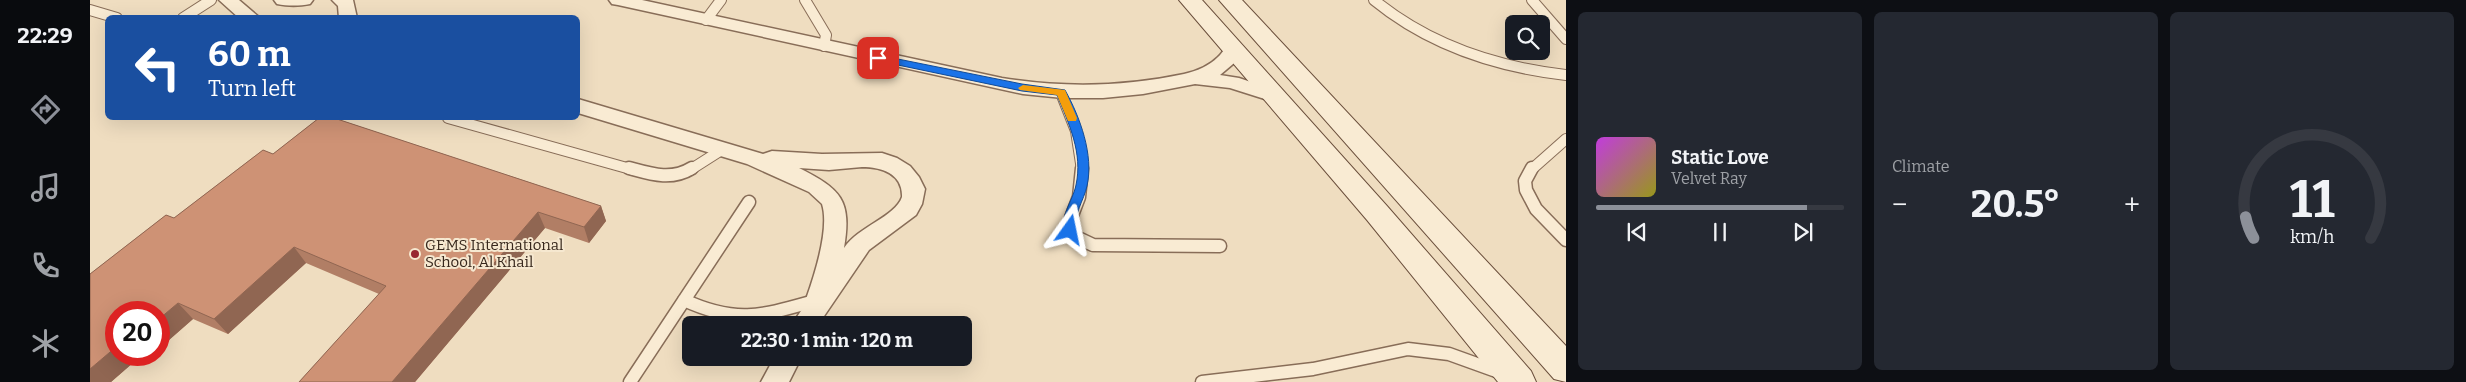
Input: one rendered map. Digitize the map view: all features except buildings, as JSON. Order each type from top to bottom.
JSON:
[{"type":"street","points":[[228,0],[247,15]]},
{"type":"street","points":[[283,0],[304,0]]},
{"type":"street","points":[[341,0],[347,4],[348,15]]},
{"type":"street","points":[[618,0],[1012,86],[1061,92],[1118,92],[1194,78],[1219,67],[1233,51]]},
{"type":"street","points":[[1190,0],[1271,95],[1377,213],[1518,381]]},
{"type":"street","points":[[1230,0],[1566,369]]},
{"type":"street","points":[[1194,78],[1232,82],[1271,95]]},
{"type":"street","points":[[580,107],[745,155],[807,181],[826,193],[835,209],[834,233],[818,300]]},
{"type":"street","points":[[745,155],[799,161],[868,159],[883,161],[896,166],[906,174],[912,184],[914,194],[911,205],[903,214],[862,242],[818,300],[810,316]]},
{"type":"street","points":[[775,382],[784,366]]},
{"type":"lane","points":[[188,15],[211,0]]},
{"type":"lane","points":[[706,20],[721,0]]},
{"type":"lane","points":[[805,0],[813,18],[826,31],[827,41],[824,46]]},
{"type":"lane","points":[[1374,0],[1411,26],[1455,47],[1524,68],[1566,75]]},
{"type":"lane","points":[[1532,0],[1549,22],[1566,39]]},
{"type":"lane","points":[[90,10],[107,15]]},
{"type":"lane","points":[[1061,92],[1080,137],[1083,153],[1082,185],[1069,223],[1076,237],[1094,245],[1220,246]]},
{"type":"lane","points":[[455,120],[661,177],[686,172],[723,149]]},
{"type":"lane","points":[[1566,139],[1531,169],[1524,183],[1531,203],[1566,240]]},
{"type":"lane","points":[[630,382],[749,202]]},
{"type":"lane","points":[[684,300],[724,316],[739,318],[758,317],[818,300]]},
{"type":"lane","points":[[1202,382],[1287,373],[1330,366],[1397,350],[1411,349],[1451,355],[1496,370],[1518,381]]},
{"type":"slow traffic","points":[[1023,88],[1061,92],[1072,118]]},
{"type":"place","name":"GEMS International School, Al Khail","points":[[415,254]]},
{"type":"route","points":[[878,58],[1022,88],[1061,92],[1080,137],[1084,168],[1078,201],[1069,223],[1070,230]]}]
